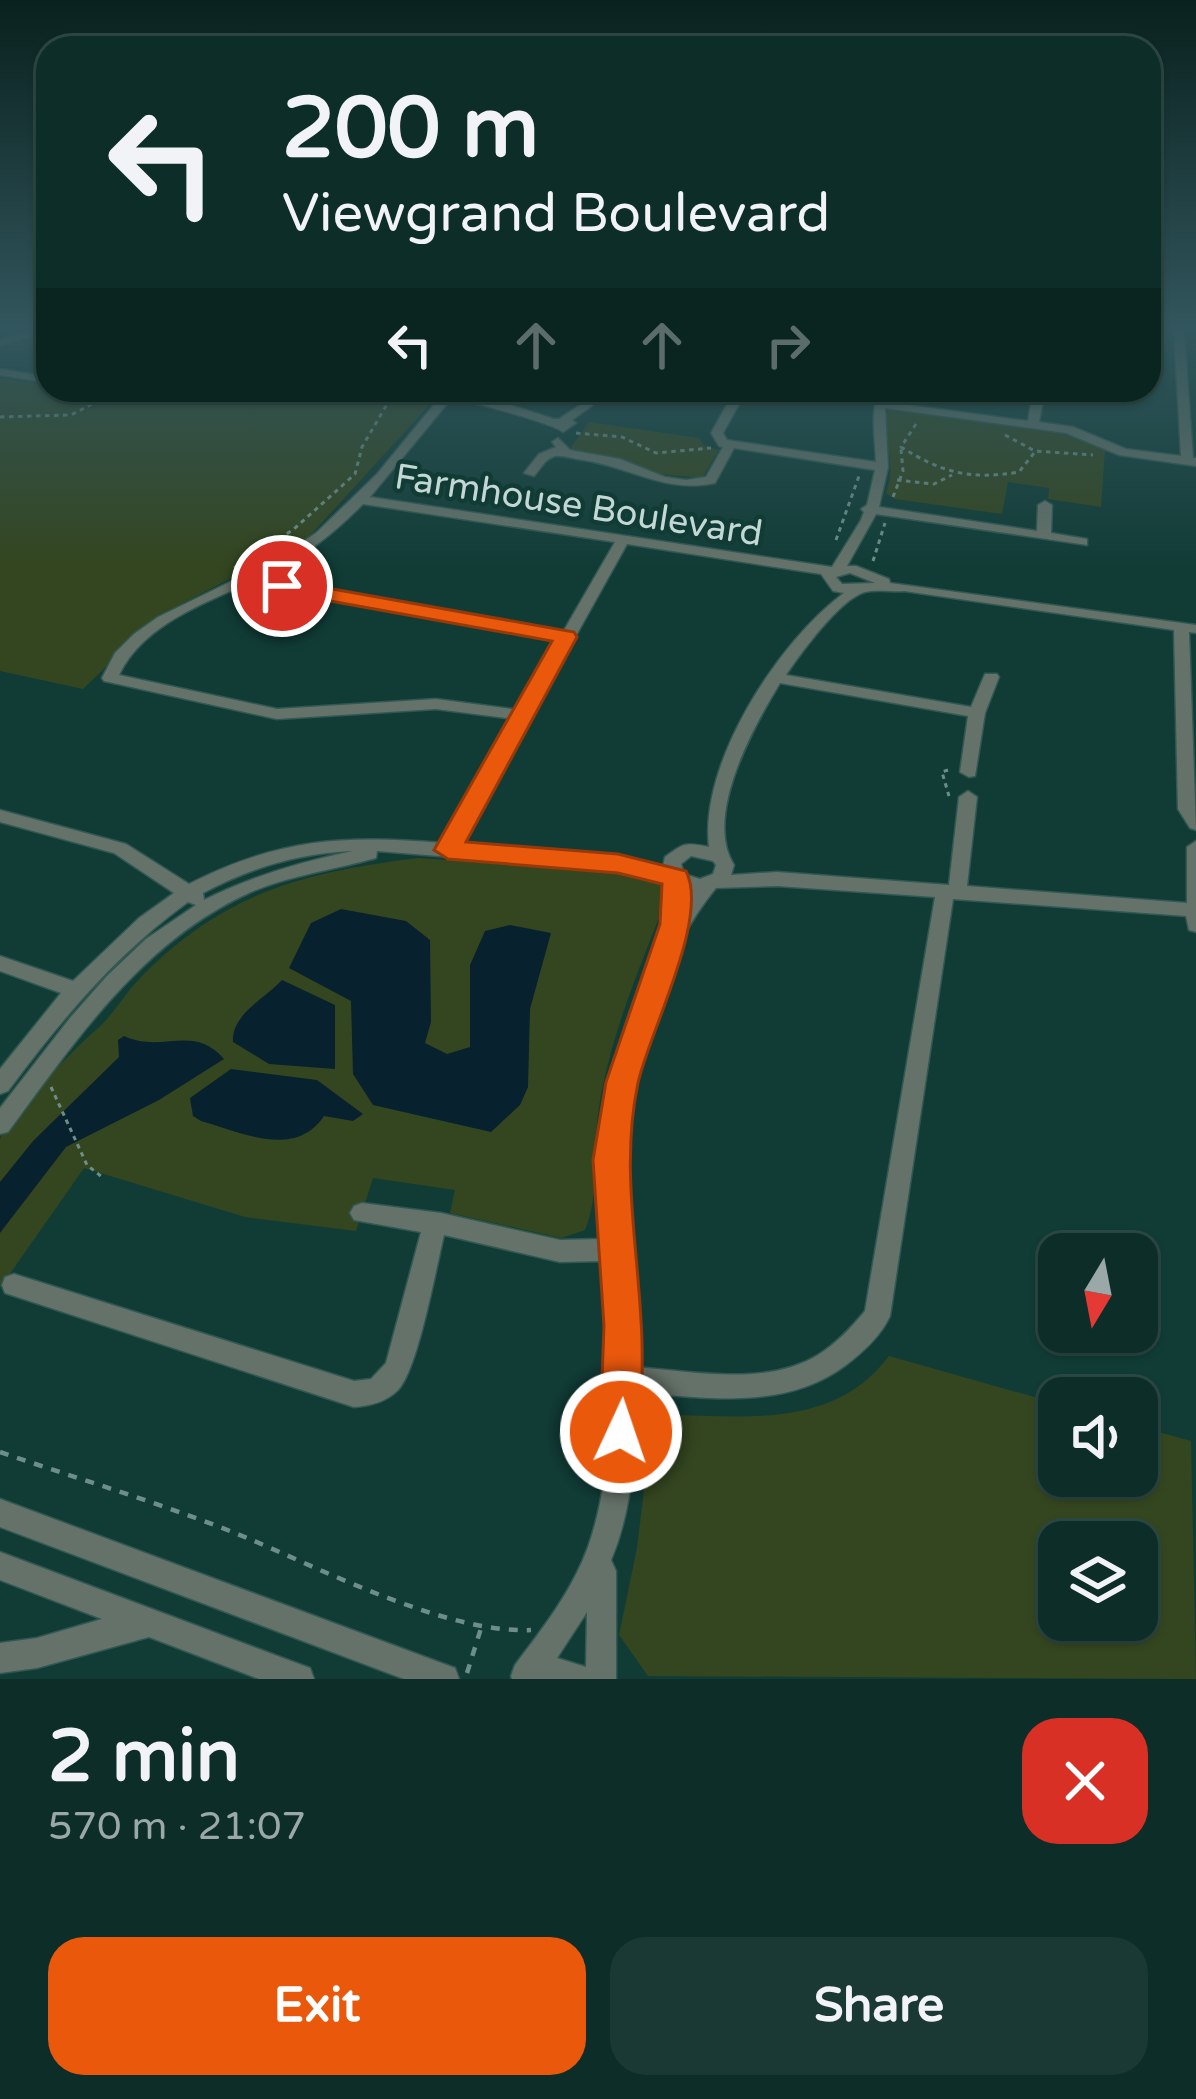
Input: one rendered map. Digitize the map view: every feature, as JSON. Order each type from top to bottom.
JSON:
[{"type":"street","points":[[437,409],[316,540],[155,627],[115,665],[110,678],[277,714],[436,704],[522,715]]},
{"type":"street","points":[[507,409],[564,430],[636,474],[696,483],[711,479],[730,445]]},
{"type":"street","points":[[530,473],[582,409]]},
{"type":"street","points":[[730,409],[717,434],[730,445],[882,467]]},
{"type":"street","points":[[828,608],[831,576],[854,551],[882,467],[875,433],[880,409]]},
{"type":"street","points":[[923,409],[1069,430],[1123,452],[1191,462],[1189,426]]},
{"type":"street","points":[[1033,425],[1036,409]]},
{"type":"street","name":"Farmhouse Boulevard","points":[[356,499],[862,582]]},
{"type":"street","points":[[1044,536],[1045,505]]},
{"type":"street","points":[[868,509],[1082,542]]},
{"type":"street","points":[[448,850],[622,542]]},
{"type":"street","points":[[854,551],[862,582]]},
{"type":"street","points":[[258,575],[282,586],[566,637]]},
{"type":"street","points":[[601,1679],[603,1554],[616,1500],[624,1379],[610,1160],[622,1082],[674,924],[678,864],[714,815],[744,735],[778,678],[828,608],[862,582],[1189,628],[1187,809],[1196,824]]},
{"type":"street","points":[[969,770],[977,712],[991,677]]},
{"type":"street","points":[[778,678],[977,712]]},
{"type":"street","points":[[624,1379],[788,1383],[825,1370],[856,1346],[877,1316],[967,800]]},
{"type":"street","points":[[674,924],[718,872],[714,815]]},
{"type":"street","points":[[0,816],[120,848],[197,898]]},
{"type":"street","points":[[1196,847],[1196,925]]},
{"type":"street","points":[[0,1085],[74,989],[126,936],[197,898],[304,865],[411,848],[678,864],[777,879],[1195,910]]},
{"type":"street","points":[[678,864],[718,872]]},
{"type":"street","points":[[0,1125],[110,981],[197,898]]},
{"type":"street","points":[[0,963],[74,989]]},
{"type":"street","points":[[362,1213],[435,1223],[560,1251],[615,1250]]},
{"type":"street","points":[[14,1285],[355,1394],[371,1394],[388,1385],[398,1368],[435,1223]]},
{"type":"street","points":[[0,1513],[445,1679]]},
{"type":"street","points":[[524,1677],[559,1636],[603,1554]]},
{"type":"street","points":[[0,1566],[299,1679]]},
{"type":"street","points":[[0,1658],[30,1658],[100,1631],[152,1622]]},
{"type":"street","points":[[524,1677],[544,1670],[579,1679]]},
{"type":"path","points":[[0,417],[71,415],[82,409]]},
{"type":"path","points":[[238,582],[232,572],[237,565],[285,536],[358,470],[362,447],[384,409]]},
{"type":"path","points":[[909,409],[920,420],[901,447],[941,472],[997,478],[1019,472],[1028,456],[1042,452]]},
{"type":"path","points":[[564,430],[622,437],[664,454],[713,448]]},
{"type":"path","points":[[998,432],[1042,452],[1104,457]]},
{"type":"path","points":[[313,509],[338,504]]},
{"type":"path","points":[[967,800],[948,796],[942,772],[969,770]]},
{"type":"path","points":[[50,1084],[87,1165],[102,1177]]},
{"type":"path","points":[[0,1452],[254,1541],[295,1563],[482,1623],[559,1636]]},
{"type":"path","points":[[465,1679],[482,1623]]},
{"type":"green space","points":[[0,409],[425,409],[307,539],[160,615],[83,689],[0,671]]},
{"type":"green space","points":[[886,411],[1058,432],[1105,450],[1101,507],[1048,499],[1049,488],[1008,482],[1002,514],[895,499],[886,493],[890,468]]},
{"type":"green space","points":[[589,422],[699,438],[704,446],[719,450],[702,478],[648,473],[618,459],[569,450]]},
{"type":"green space","points":[[418,858],[637,873],[665,885],[664,905],[605,1075],[593,1200],[585,1230],[561,1238],[450,1213],[455,1190],[373,1178],[356,1231],[245,1217],[84,1168],[0,1288],[0,1140],[28,1099],[139,980],[176,945],[238,904],[304,879]]},
{"type":"green space","points":[[889,1356],[1038,1398],[1038,1497],[1158,1497],[1158,1432],[1191,1441],[1196,1679],[648,1676],[619,1635],[637,1548],[650,1440],[677,1439],[676,1415],[764,1416],[819,1406],[868,1379]]},
{"type":"water","points":[[341,909],[406,921],[430,940],[431,1022],[425,1043],[447,1054],[470,1047],[470,965],[485,931],[510,925],[551,933],[530,1009],[528,1087],[520,1105],[491,1132],[373,1105],[353,1074],[351,1001],[289,968],[311,923]]},
{"type":"water","points":[[282,980],[335,1005],[335,1069],[269,1064],[233,1042],[243,1016]]},
{"type":"water","points":[[124,1036],[138,1041],[201,1043],[224,1059],[159,1100],[66,1147],[0,1233],[0,1182],[33,1141],[119,1057],[118,1040]]},
{"type":"water","points":[[231,1069],[317,1080],[363,1114],[353,1121],[324,1116],[312,1129],[283,1140],[251,1136],[193,1116],[190,1098]]},
{"type":"route","points":[[282,586],[566,637],[448,850],[618,863],[676,878],[674,924],[641,1012],[622,1082],[610,1160],[623,1326],[621,1432]]}]
